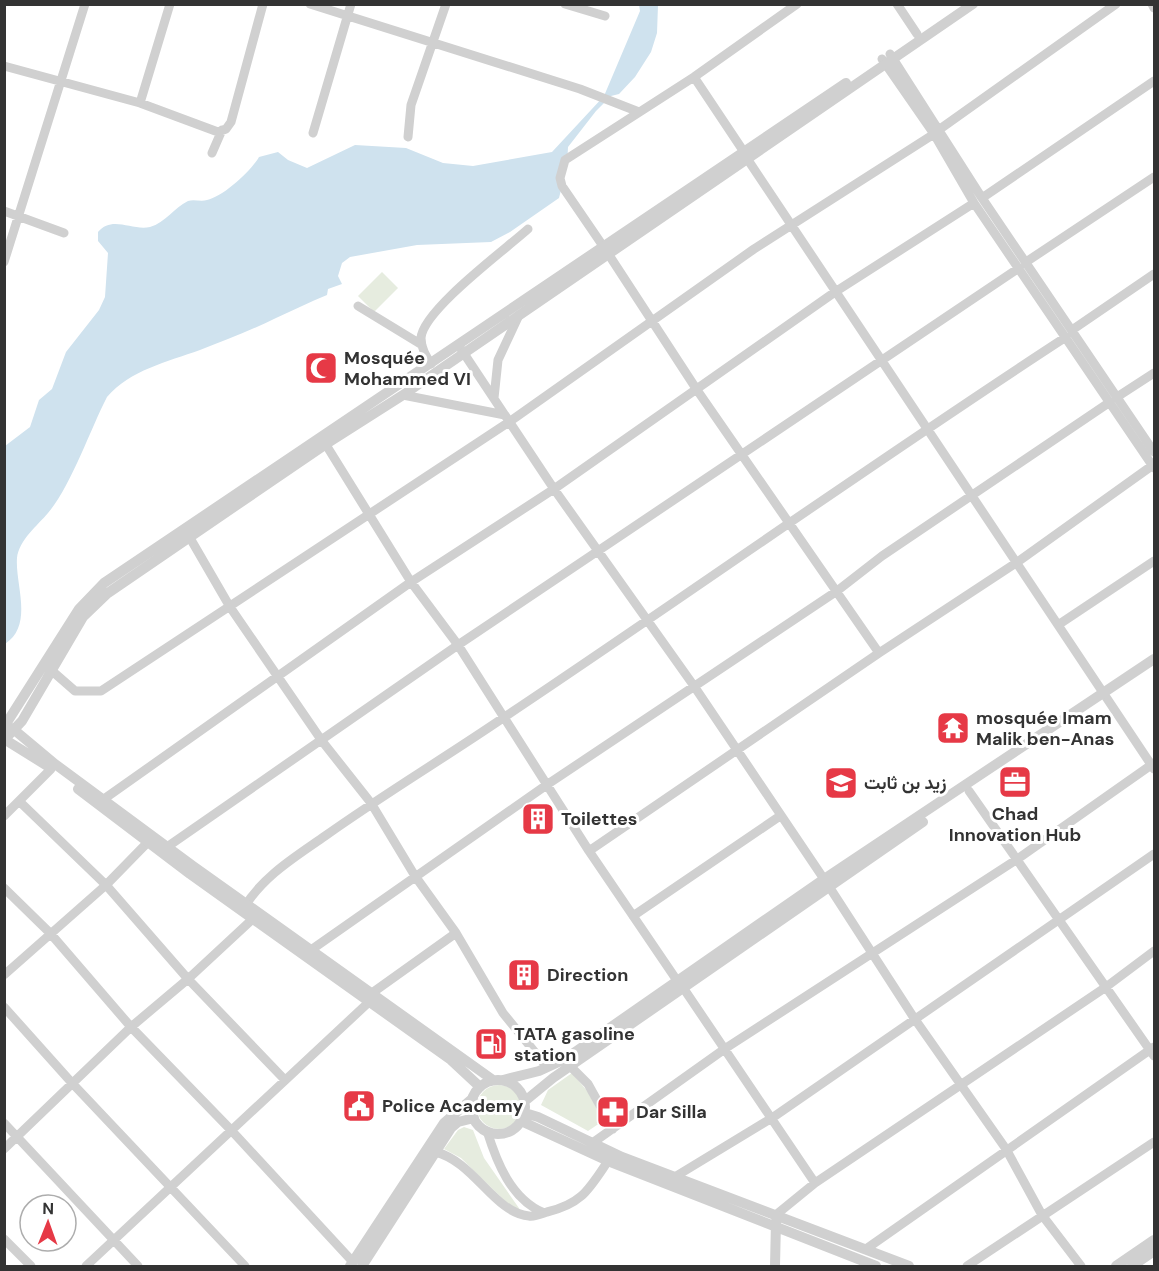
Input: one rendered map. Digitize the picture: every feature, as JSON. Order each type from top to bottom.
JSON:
[{"type":"street","points":[[4,262],[21,216],[85,4]]},
{"type":"street","points":[[140,103],[170,4]]},
{"type":"street","points":[[212,153],[222,130],[231,122],[263,4]]},
{"type":"street","points":[[310,4],[435,42],[639,112]]},
{"type":"street","points":[[313,133],[351,4]]},
{"type":"street","points":[[408,138],[411,105],[435,42],[446,4]]},
{"type":"street","points":[[565,4],[605,16]]},
{"type":"street","points":[[897,4],[917,34]]},
{"type":"street","points":[[887,59],[917,34],[961,4]]},
{"type":"street","points":[[244,907],[148,842],[51,769],[5,739],[9,727],[89,596],[324,441],[403,395],[461,349],[887,59],[973,4]]},
{"type":"street","points":[[51,670],[75,691],[101,691],[369,515],[507,418],[791,226],[937,132],[1116,4]]},
{"type":"street","points":[[797,5],[694,77],[565,160],[562,165],[562,186],[697,390],[879,653]]},
{"type":"street","points":[[590,851],[735,750],[1016,563],[1154,467],[1114,400],[978,200],[937,132],[887,59]]},
{"type":"street","points":[[4,66],[140,103],[218,132],[222,130]]},
{"type":"street","points":[[591,1144],[726,1048],[1016,860],[1154,765],[1016,563],[974,495],[925,429],[694,77]]},
{"type":"street","points":[[104,799],[411,582],[554,489],[835,292],[978,200],[1155,81]]},
{"type":"street","points":[[167,847],[458,645],[599,553],[881,359],[1155,177]]},
{"type":"street","points":[[4,211],[64,233]]},
{"type":"street","points":[[431,364],[422,345],[423,332],[434,313],[471,277],[528,229]]},
{"type":"street","points":[[9,727],[51,670],[94,604],[190,538],[431,364],[519,315],[587,264]]},
{"type":"street","points":[[244,907],[258,887],[277,870],[371,803],[505,717],[1155,274]]},
{"type":"street","points":[[358,306],[422,345]]},
{"type":"street","points":[[494,398],[498,360],[519,315]]},
{"type":"street","points":[[461,349],[554,489],[694,686],[735,750],[827,883],[914,1018],[1006,1149],[1042,1215],[1081,1266]]},
{"type":"street","points":[[311,950],[548,784],[837,591],[882,556],[1155,373]]},
{"type":"street","points":[[403,395],[507,418]]},
{"type":"street","points":[[1114,400],[1155,452]]},
{"type":"street","points":[[324,441],[411,582],[458,645],[633,916],[726,1048],[815,1183]]},
{"type":"street","points":[[190,538],[230,607],[322,741],[371,803],[415,876],[456,933],[503,1013],[547,1067]]},
{"type":"street","points":[[1059,625],[1155,561]]},
{"type":"street","points":[[827,883],[969,791],[1106,697],[1155,659]]},
{"type":"street","points":[[525,1101],[681,986],[827,883],[1106,697],[1155,668]]},
{"type":"street","points":[[9,727],[244,907],[370,998],[498,1080],[517,1087],[525,1101],[523,1117]]},
{"type":"street","points":[[4,816],[51,769]]},
{"type":"street","points":[[866,1249],[1006,1149],[1153,1051],[1058,920],[969,791]]},
{"type":"street","points":[[20,802],[106,885],[188,979],[285,1080]]},
{"type":"street","points":[[633,916],[780,816]]},
{"type":"street","points":[[4,975],[106,885],[148,842]]},
{"type":"street","points":[[673,1178],[772,1118],[1155,854]]},
{"type":"street","points":[[4,888],[50,933],[131,1027],[231,1130],[355,1265]]},
{"type":"street","points":[[256,916],[311,950],[451,1060],[480,1088]]},
{"type":"street","points":[[4,1149],[131,1027],[188,979],[256,916]]},
{"type":"street","points":[[86,1266],[370,998],[456,933]]},
{"type":"street","points":[[775,1266],[777,1220],[815,1183],[960,1083],[1106,987],[1155,951]]},
{"type":"street","points":[[355,1265],[444,1123],[473,1098],[480,1088],[565,1059],[681,986]]},
{"type":"street","points":[[4,1007],[72,1083],[245,1266]]},
{"type":"street","points":[[571,1067],[588,1084],[613,1129]]},
{"type":"street","points":[[473,1098],[474,1118],[487,1131],[495,1158],[524,1202],[544,1213]]},
{"type":"street","points":[[523,1117],[608,1161],[866,1249],[909,1266]]},
{"type":"street","points":[[487,1131],[502,1134],[523,1117],[538,1117],[591,1144],[777,1220],[876,1266]]},
{"type":"street","points":[[355,1265],[451,1128],[458,1122],[474,1118]]},
{"type":"street","points":[[4,1123],[138,1266]]},
{"type":"street","points":[[967,1266],[1155,1142]]},
{"type":"street","points":[[435,1152],[453,1158],[514,1211],[531,1217],[566,1207],[583,1196],[608,1161]]},
{"type":"street","points":[[4,1239],[31,1266]]},
{"type":"street","points":[[1116,1266],[1155,1240]]},
{"type":"street","points":[[1132,1266],[1155,1251]]},
{"type":"shaded area","points":[[382,272],[398,288],[374,312],[358,296]]},
{"type":"shaded area","points":[[572,1073],[588,1092],[603,1121],[588,1131],[541,1105],[548,1090]]},
{"type":"shaded area","points":[[499,1085],[514,1092],[521,1107],[514,1122],[499,1129],[484,1122],[477,1107],[484,1092]]},
{"type":"shaded area","points":[[464,1127],[473,1130],[484,1158],[521,1211],[511,1207],[461,1158],[444,1149],[458,1130]]},
{"type":"water","points":[[639,5],[658,5],[657,33],[651,52],[635,77],[619,94],[611,96],[596,111],[568,147],[567,166],[559,198],[510,232],[491,242],[417,245],[350,257],[342,263],[338,276],[342,284],[328,289],[327,295],[238,335],[138,373],[107,397],[65,488],[18,551],[17,569],[21,616],[14,636],[5,644],[5,446],[30,427],[39,400],[52,389],[66,352],[99,310],[105,297],[108,253],[98,241],[98,232],[104,227],[116,224],[143,228],[155,225],[188,201],[205,201],[221,194],[243,176],[259,157],[278,152],[288,160],[307,168],[355,145],[406,148],[443,163],[473,166],[552,152],[604,96],[640,11]]},
{"type":"place","name":"Mosquée Mohammed VI","points":[[321,368]]},
{"type":"place","name":"mosquée Imam Malik ben-Anas","points":[[953,728]]},
{"type":"place","name":"Chad Innovation Hub","points":[[1015,782]]},
{"type":"place","name":"زيد بن ثابت","points":[[841,783]]},
{"type":"place","name":"Toilettes","points":[[538,819]]},
{"type":"place","name":"Direction","points":[[524,975]]},
{"type":"place","name":"TATA gasoline station","points":[[491,1044]]},
{"type":"place","name":"Police Academy","points":[[359,1106]]},
{"type":"place","name":"Dar Silla","points":[[613,1112]]}]
